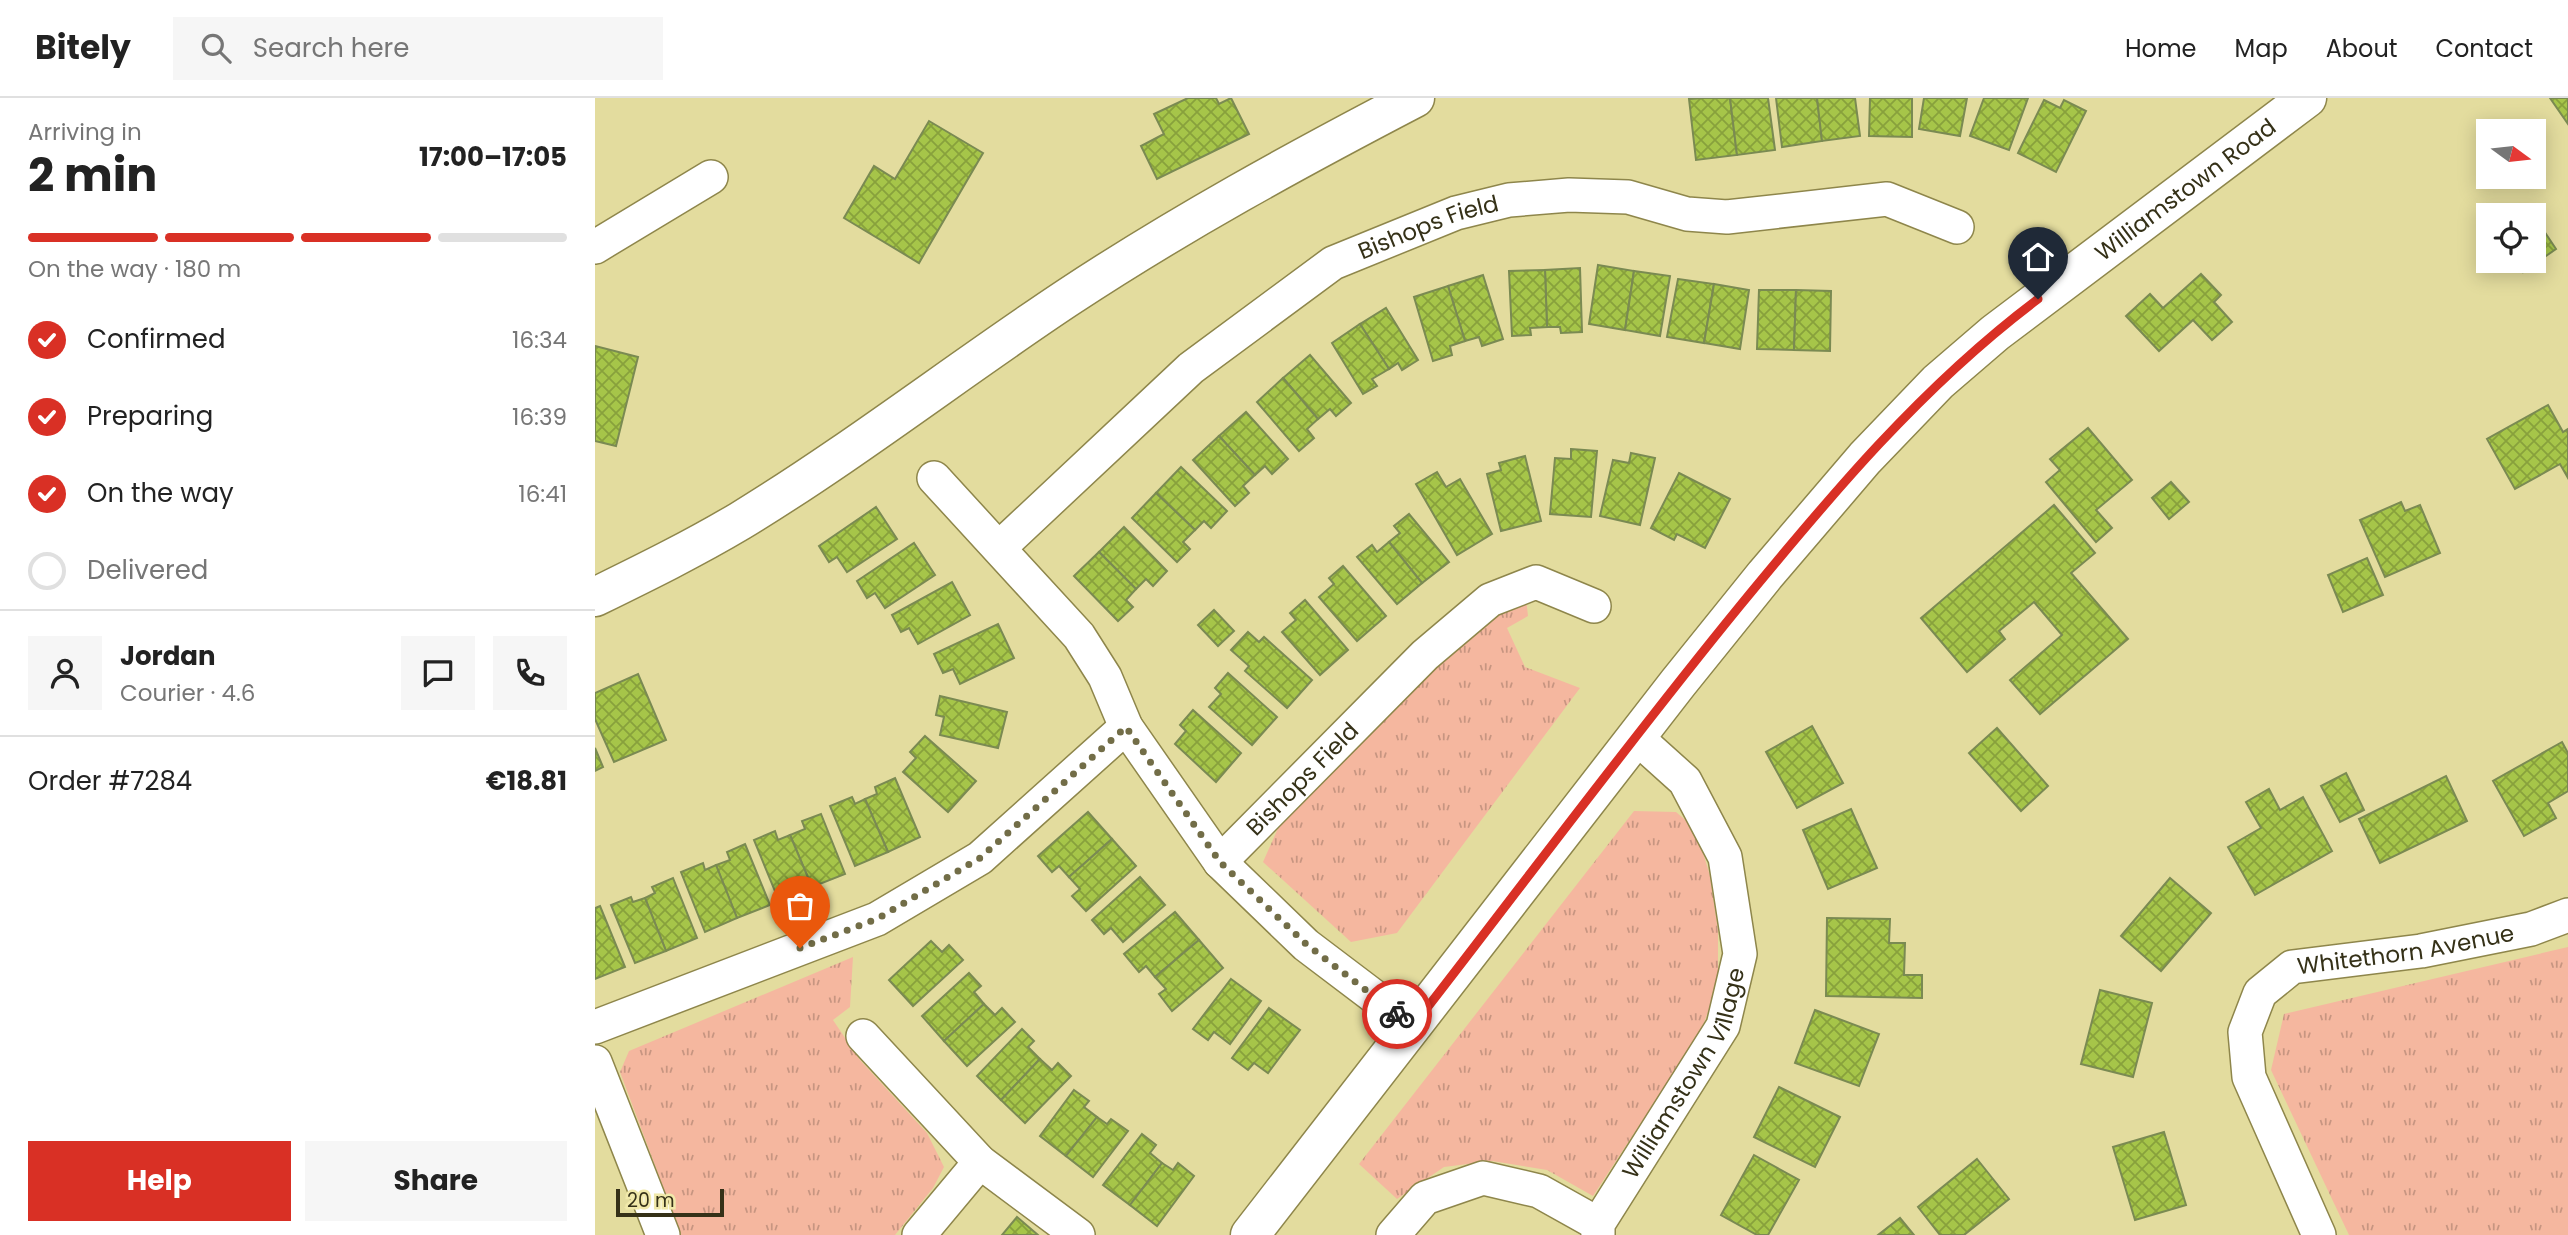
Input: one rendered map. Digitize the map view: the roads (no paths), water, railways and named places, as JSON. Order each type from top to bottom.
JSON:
[{"type":"street","points":[[595,597],[738,522],[839,456],[1065,299],[1194,218],[1415,98]]},
{"type":"street","name":"Williamstown Road","points":[[1250,1235],[1636,737],[1812,519],[1865,458],[1938,382],[2022,311],[2307,98]]},
{"type":"street","points":[[595,247],[711,177]]},
{"type":"street","name":"Bishops Field","points":[[999,548],[1191,368],[1322,271],[1333,263],[1456,213],[1510,200],[1570,195],[1628,197],[1687,214],[1727,217],[1887,200],[1957,227]]},
{"type":"street","points":[[934,478],[1079,636],[1105,677],[1126,727],[1220,862],[1306,944],[1413,1026]]},
{"type":"street","name":"Bishops Field","points":[[1220,862],[1425,655],[1490,600],[1536,582],[1594,606]]},
{"type":"street","points":[[595,1027],[877,919],[980,858],[1126,727]]},
{"type":"street","name":"Williamstown Village","points":[[1393,1235],[1425,1198],[1483,1178],[1539,1191],[1598,1230],[1723,1026],[1740,954],[1725,857],[1685,781],[1636,737]]},
{"type":"street","name":"Whitethorn Avenue","points":[[2319,1235],[2249,1077],[2245,1032],[2260,993],[2292,967],[2420,951],[2531,929],[2568,915]]},
{"type":"street","points":[[863,1037],[980,1162],[1078,1235]]},
{"type":"street","points":[[595,1062],[663,1235]]},
{"type":"street","points":[[919,1235],[980,1162]]}]
